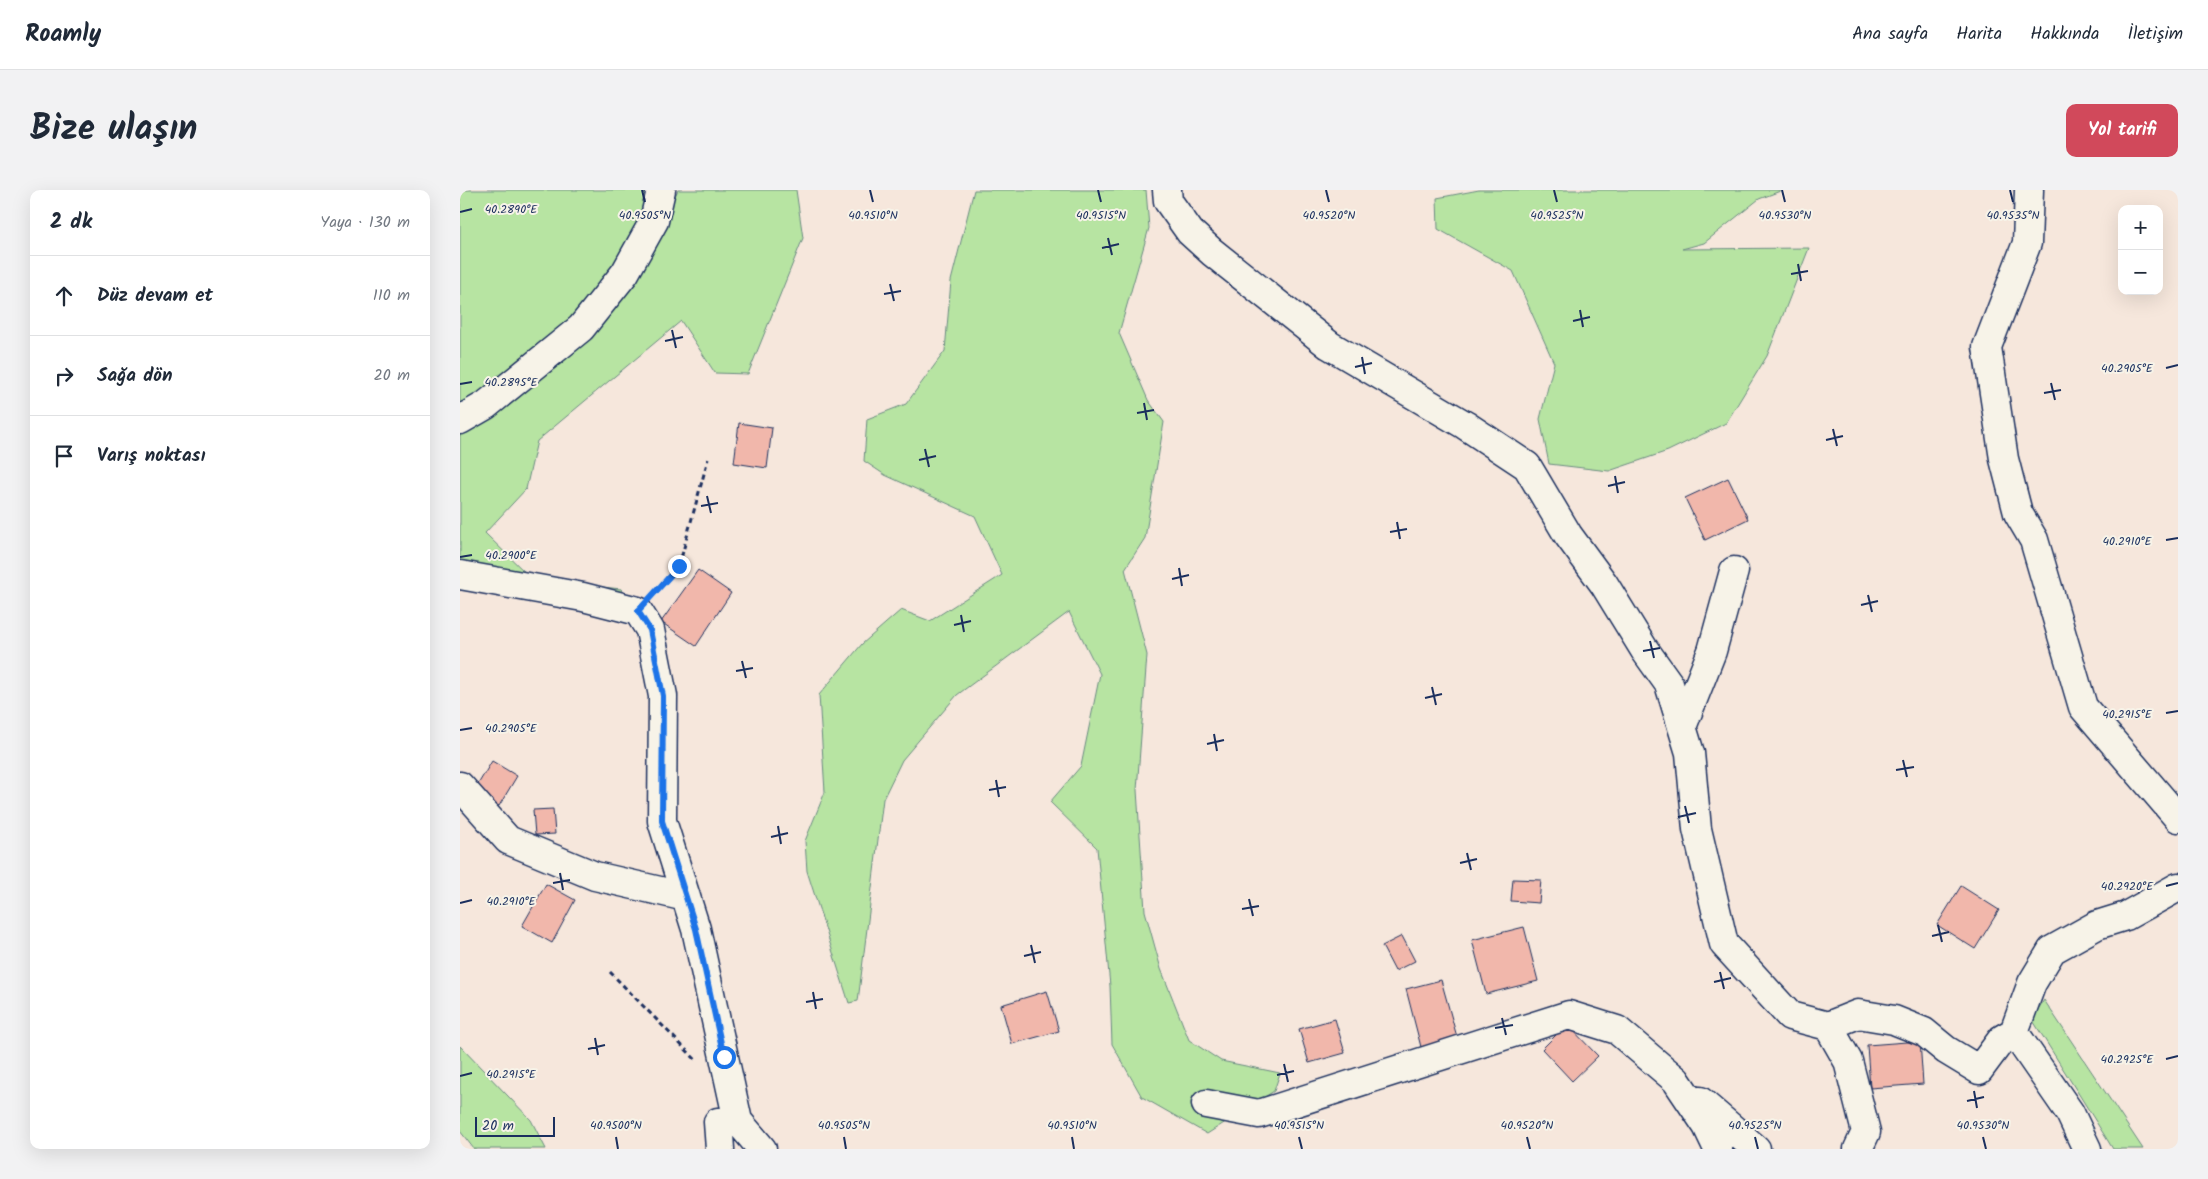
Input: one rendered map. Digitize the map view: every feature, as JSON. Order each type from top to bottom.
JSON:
[{"type":"street","points":[[460,420],[486,405],[581,328],[625,273],[654,221],[661,190]]},
{"type":"street","points":[[1167,190],[1168,201],[1190,232],[1212,252],[1329,345],[1465,425],[1527,466],[1568,535],[1604,584],[1644,649],[1669,684],[1690,752],[1697,829],[1724,944],[1790,1016],[1828,1026],[1858,1014],[1894,1020],[1924,1032],[1946,1050],[1979,1070],[2002,1039],[2014,1032],[2032,983],[2052,950],[2097,925],[2126,916],[2178,887]]},
{"type":"street","points":[[2029,190],[2027,243],[1987,347],[2004,459],[2018,513],[2034,540],[2083,707],[2178,818]]},
{"type":"street","points":[[1682,727],[1712,651],[1734,571]]},
{"type":"street","points":[[460,575],[583,597],[638,611],[650,630],[663,696],[662,821],[696,929],[738,1121],[762,1149]]},
{"type":"street","points":[[460,786],[508,840],[595,876],[686,897]]},
{"type":"street","points":[[1206,1104],[1259,1114],[1569,1015],[1617,1030],[1756,1149]]},
{"type":"street","points":[[1828,1026],[1848,1061],[1866,1132],[1858,1149]]},
{"type":"street","points":[[2014,1032],[2070,1113],[2087,1149]]},
{"type":"street","points":[[1676,1080],[1707,1126],[1718,1149]]},
{"type":"street","points":[[720,1149],[718,1122],[738,1121]]},
{"type":"path","points":[[638,611],[679,566],[708,459]]},
{"type":"path","points":[[610,972],[699,1063]]},
{"type":"green space","points":[[460,190],[667,190],[675,196],[678,190],[796,190],[803,238],[748,374],[715,373],[681,321],[537,441],[526,489],[485,533],[533,580],[622,589],[616,618],[460,588]]},
{"type":"green space","points":[[974,190],[1146,190],[1149,228],[1119,333],[1148,400],[1164,422],[1145,538],[1125,569],[1147,655],[1137,790],[1145,911],[1161,969],[1189,1040],[1221,1061],[1280,1073],[1274,1091],[1207,1134],[1142,1097],[1112,1044],[1110,986],[1097,848],[1050,802],[1081,766],[1100,674],[1069,612],[957,695],[902,760],[883,799],[858,1001],[849,1003],[807,871],[805,841],[825,792],[819,695],[862,644],[901,610],[930,621],[1002,575],[975,516],[885,475],[864,461],[867,419],[906,404],[945,351],[951,281]]},
{"type":"green space","points":[[1479,190],[1783,190],[1759,199],[1704,243],[1682,249],[1809,248],[1767,356],[1726,423],[1668,451],[1609,471],[1549,464],[1540,419],[1554,363],[1513,271],[1438,229],[1437,198]]},
{"type":"green space","points":[[2044,1000],[2143,1149],[2113,1149],[2032,1019]]},
{"type":"green space","points":[[460,1046],[531,1120],[546,1149],[474,1149],[460,1131]]},
{"type":"building","points":[[739,423],[772,428],[767,468],[734,463]]},
{"type":"building","points":[[1728,478],[1748,519],[1705,540],[1685,498]]},
{"type":"building","points":[[698,570],[731,593],[696,646],[661,622]]},
{"type":"building","points":[[492,761],[517,776],[499,806],[474,791]]},
{"type":"building","points":[[553,809],[555,834],[535,835],[533,810]]},
{"type":"building","points":[[1513,879],[1541,880],[1539,903],[1511,901]]},
{"type":"building","points":[[546,884],[575,900],[552,943],[522,926]]},
{"type":"building","points":[[1961,886],[1999,910],[1975,949],[1937,925]]},
{"type":"building","points":[[1524,927],[1538,981],[1486,994],[1472,940]]},
{"type":"building","points":[[1402,936],[1415,961],[1395,971],[1382,946]]},
{"type":"building","points":[[1441,980],[1457,1037],[1421,1047],[1406,989]]},
{"type":"building","points":[[1047,991],[1059,1031],[1012,1044],[1001,1005]]},
{"type":"building","points":[[1335,1019],[1345,1053],[1309,1063],[1299,1029]]},
{"type":"building","points":[[1567,1024],[1598,1056],[1572,1081],[1542,1049]]},
{"type":"building","points":[[1920,1041],[1923,1084],[1870,1088],[1867,1045]]},
{"type":"route","points":[[679,566],[638,611],[650,630],[663,696],[662,821],[696,929],[724,1057]]}]
